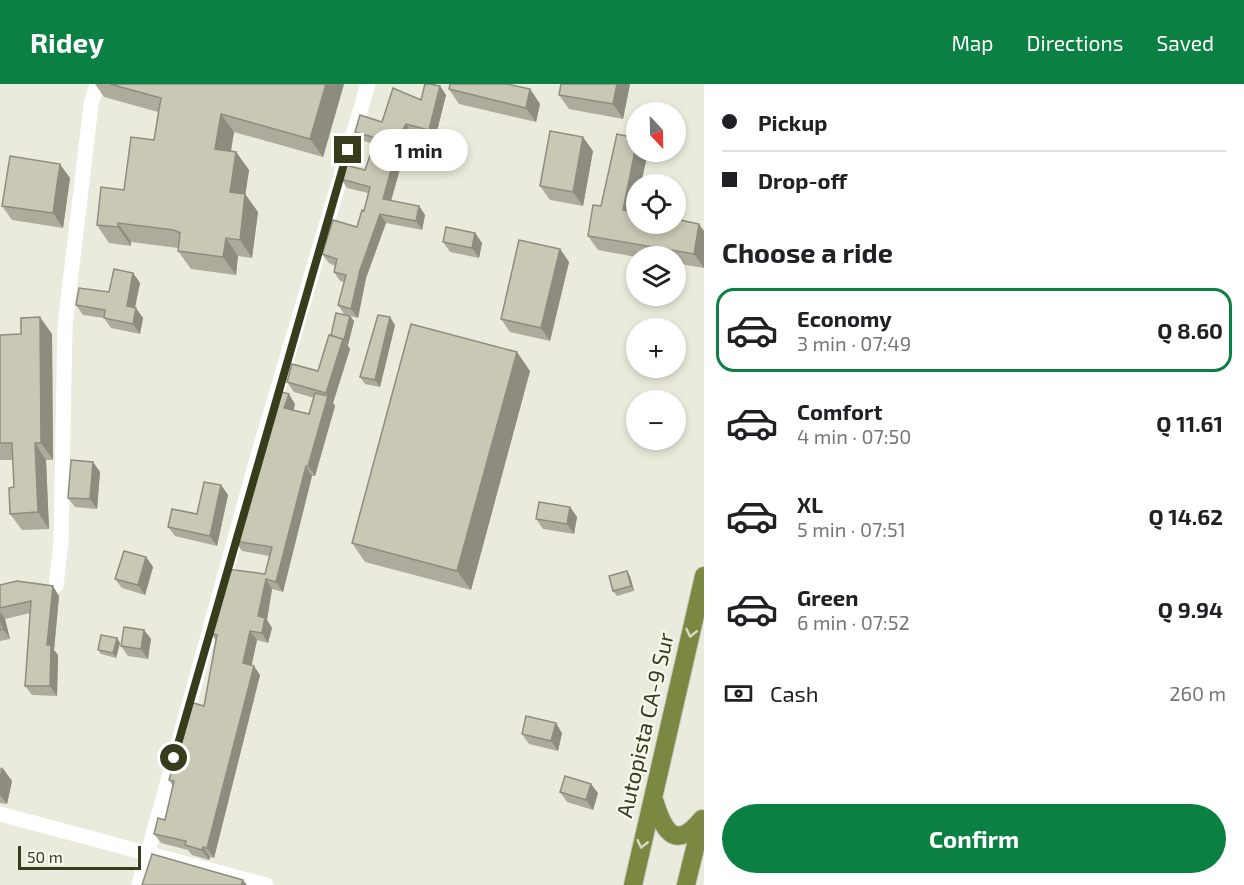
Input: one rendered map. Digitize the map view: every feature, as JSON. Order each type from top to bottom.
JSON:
[{"type":"highway","name":"Autopista CA-9 Sur","points":[[633,885],[704,576]]},
{"type":"highway","points":[[652,795],[659,819],[670,833],[677,835],[688,833],[703,815]]},
{"type":"highway","points":[[686,885],[700,843],[703,815]]},
{"type":"street","points":[[56,586],[62,520],[65,326],[91,105],[97,84]]},
{"type":"street","points":[[139,885],[257,459],[368,84]]},
{"type":"street","points":[[0,814],[266,885]]},
{"type":"building","points":[[110,84],[326,84],[310,139],[221,114],[215,149],[236,152],[230,192],[245,194],[240,240],[226,238],[223,257],[178,251],[180,233],[174,230],[118,223],[118,227],[97,225],[101,187],[124,190],[131,137],[154,140],[161,98]]},
{"type":"building","points":[[425,84],[440,86],[429,130],[406,124],[383,199],[419,206],[416,221],[380,214],[360,270],[351,309],[338,305],[346,275],[334,272],[337,259],[322,254],[333,220],[357,227],[362,210],[364,211],[370,187],[341,179],[345,165],[365,170],[376,138],[355,132],[360,115],[382,122],[393,88],[421,100]]},
{"type":"building","points":[[450,84],[507,84],[530,89],[526,108],[449,89]]},
{"type":"building","points":[[561,84],[617,84],[613,104],[559,95]]},
{"type":"building","points":[[550,131],[583,137],[573,192],[540,186]]},
{"type":"building","points":[[617,134],[626,136],[626,162],[633,162],[630,174],[626,174],[623,210],[626,211],[626,234],[686,234],[686,221],[699,224],[694,254],[686,253],[686,246],[647,246],[588,236],[593,205],[601,206]]},
{"type":"building","points":[[10,156],[60,164],[53,213],[2,206]]},
{"type":"building","points":[[446,227],[475,233],[472,248],[443,242]]},
{"type":"building","points":[[519,240],[560,249],[541,328],[501,319]]},
{"type":"building","points":[[114,269],[133,273],[127,306],[136,308],[133,324],[104,318],[105,310],[76,305],[79,288],[109,292]]},
{"type":"building","points":[[336,313],[350,316],[344,340],[331,335]]},
{"type":"building","points":[[378,315],[390,317],[375,380],[360,377]]},
{"type":"building","points":[[40,317],[41,443],[35,443],[38,512],[10,514],[9,488],[14,487],[12,443],[0,443],[0,335],[21,334],[21,318]]},
{"type":"building","points":[[411,324],[517,352],[457,571],[352,543]]},
{"type":"building","points":[[329,335],[343,339],[326,393],[287,382],[292,364],[318,371]]},
{"type":"building","points":[[278,391],[289,394],[284,408],[309,414],[315,393],[328,396],[308,466],[306,466],[276,582],[266,579],[258,616],[265,618],[262,633],[250,631],[243,663],[254,666],[207,848],[203,847],[202,850],[185,845],[186,841],[154,834],[158,818],[165,820],[174,781],[169,780],[190,702],[204,706],[217,635],[211,633],[227,569],[265,574],[272,547],[235,541]]},
{"type":"building","points":[[71,460],[93,462],[90,499],[68,498]]},
{"type":"building","points":[[204,482],[221,485],[210,536],[168,527],[172,509],[197,514]]},
{"type":"building","points":[[539,502],[570,507],[567,524],[536,519]]},
{"type":"building","points":[[124,551],[146,557],[138,585],[115,579]]},
{"type":"building","points":[[627,571],[631,586],[613,591],[609,576]]},
{"type":"building","points":[[17,581],[53,586],[47,645],[51,645],[50,686],[25,686],[31,601],[0,608],[0,585]]},
{"type":"building","points":[[124,627],[144,630],[141,649],[121,646]]},
{"type":"building","points":[[101,635],[117,638],[113,653],[98,650]]},
{"type":"building","points":[[526,716],[556,723],[551,741],[522,734]]},
{"type":"building","points":[[565,776],[591,784],[586,800],[560,792]]},
{"type":"building","points":[[152,854],[243,880],[241,885],[142,885]]},
{"type":"route","points":[[174,758],[257,459],[348,150]]}]
